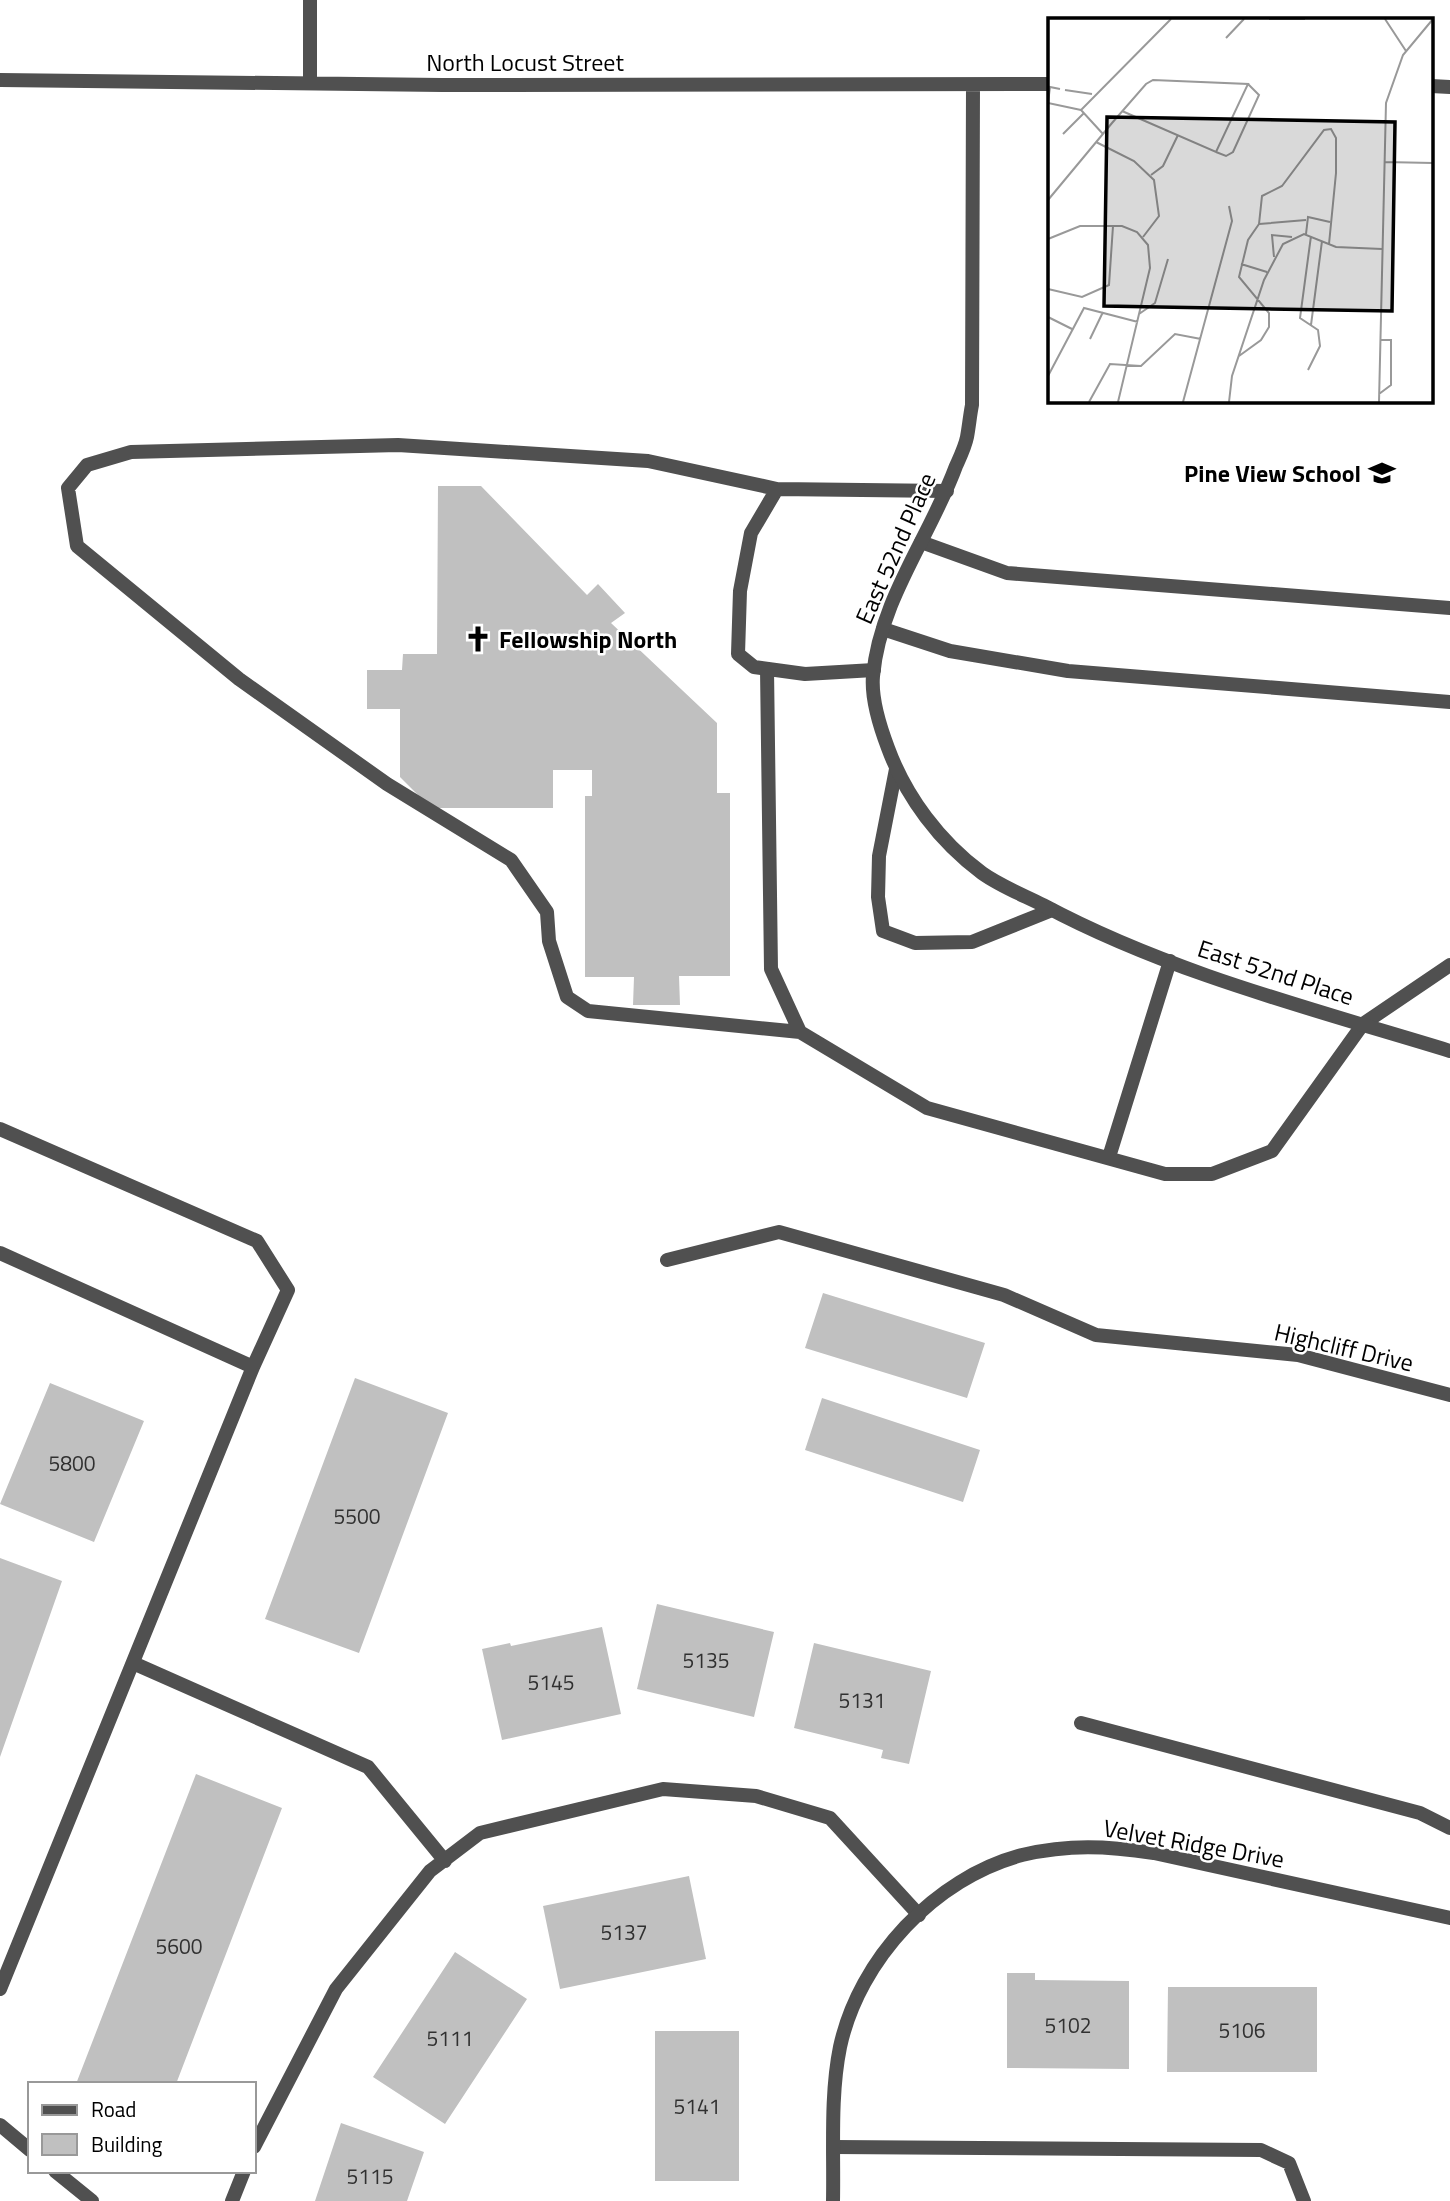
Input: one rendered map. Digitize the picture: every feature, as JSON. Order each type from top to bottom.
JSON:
[{"type":"street","points":[[310,0],[310,83]]},
{"type":"street","name":"North Locust Street","points":[[0,80],[1048,84]]},
{"type":"street","name":"East 52nd Place","points":[[973,85],[972,405],[967,438],[947,491],[897,590],[883,629],[874,670],[873,681],[880,727],[896,769],[911,798],[951,845],[983,873],[1052,910],[1140,951],[1230,983],[1450,1051]]},
{"type":"street","points":[[1432,86],[1450,87]]},
{"type":"street","points":[[947,491],[776,489],[648,461],[398,445],[131,452],[87,465],[68,488],[77,546],[239,679],[387,784],[511,860],[547,912],[549,941],[567,997],[588,1011],[800,1032],[927,1108],[1165,1174],[1212,1174],[1272,1151],[1363,1024],[1450,965]]},
{"type":"street","points":[[776,489],[751,533],[740,591],[738,654],[754,667],[805,674],[874,670]]},
{"type":"street","points":[[921,542],[1007,573],[1450,608]]},
{"type":"street","points":[[883,629],[950,650],[1068,671],[1450,702]]},
{"type":"street","points":[[767,669],[771,969],[800,1032]]},
{"type":"street","points":[[896,769],[879,856],[878,897],[883,931],[915,943],[972,942],[1052,910]]},
{"type":"street","points":[[1110,1157],[1170,961]]},
{"type":"street","points":[[0,1129],[257,1241],[288,1290],[253,1367],[0,1989]]},
{"type":"street","name":"Highcliff Drive","points":[[667,1260],[779,1232],[1004,1295],[1096,1335],[1298,1355],[1450,1395]]},
{"type":"street","points":[[0,1253],[253,1367]]},
{"type":"street","points":[[133,1663],[368,1768],[445,1861]]},
{"type":"street","points":[[1082,1723],[1420,1813],[1450,1828]]},
{"type":"street","points":[[256,2143],[336,1989],[430,1871],[480,1833],[663,1789],[756,1796],[830,1818],[919,1915]]},
{"type":"street","name":"Velvet Ridge Drive","points":[[833,2201],[836,2078],[840,2047],[865,1979],[905,1928],[943,1894],[978,1872],[1021,1856],[1068,1847],[1108,1846],[1154,1853],[1450,1918]]},
{"type":"street","points":[[0,2125],[28,2148]]},
{"type":"street","points":[[834,2147],[1261,2150],[1289,2163],[1304,2201]]},
{"type":"street","points":[[57,2173],[92,2201]]},
{"type":"street","points":[[232,2201],[243,2173]]},
{"type":"building","points":[[438,486],[481,486],[587,595],[598,584],[625,613],[611,623],[717,723],[717,793],[730,793],[730,976],[679,976],[680,1005],[633,1005],[634,977],[585,977],[585,796],[592,796],[592,770],[553,770],[553,808],[431,808],[400,777],[400,709],[367,709],[367,670],[402,670],[403,654],[437,654]]},
{"type":"building","points":[[823,1293],[985,1343],[967,1398],[805,1348]]},
{"type":"building","points":[[355,1378],[448,1413],[359,1653],[265,1619]]},
{"type":"building","points":[[50,1383],[144,1421],[94,1542],[0,1504]]},
{"type":"building","points":[[822,1398],[980,1450],[963,1502],[805,1450]]},
{"type":"building","points":[[0,1558],[62,1581],[0,1757]]},
{"type":"building","points":[[657,1604],[774,1632],[754,1717],[637,1689]]},
{"type":"building","points":[[602,1627],[621,1714],[502,1740],[482,1649],[510,1643],[511,1646]]},
{"type":"building","points":[[814,1643],[931,1671],[909,1764],[881,1758],[883,1750],[794,1728]]},
{"type":"building","points":[[196,1774],[282,1808],[177,2082],[77,2082]]},
{"type":"building","points":[[689,1876],[706,1959],[560,1989],[543,1906]]},
{"type":"building","points":[[455,1952],[527,1999],[445,2124],[373,2077]]},
{"type":"building","points":[[1007,1973],[1035,1973],[1035,1980],[1129,1981],[1129,2069],[1007,2068]]},
{"type":"building","points":[[1168,1987],[1317,1987],[1317,2072],[1167,2072]]},
{"type":"building","points":[[655,2031],[739,2031],[739,2181],[655,2181]]},
{"type":"building","points":[[341,2123],[424,2152],[407,2201],[315,2201]]},
{"type":"place","name":"Pine View School","points":[[1382,473]]},
{"type":"place","name":"Fellowship North","points":[[478,639]]}]
